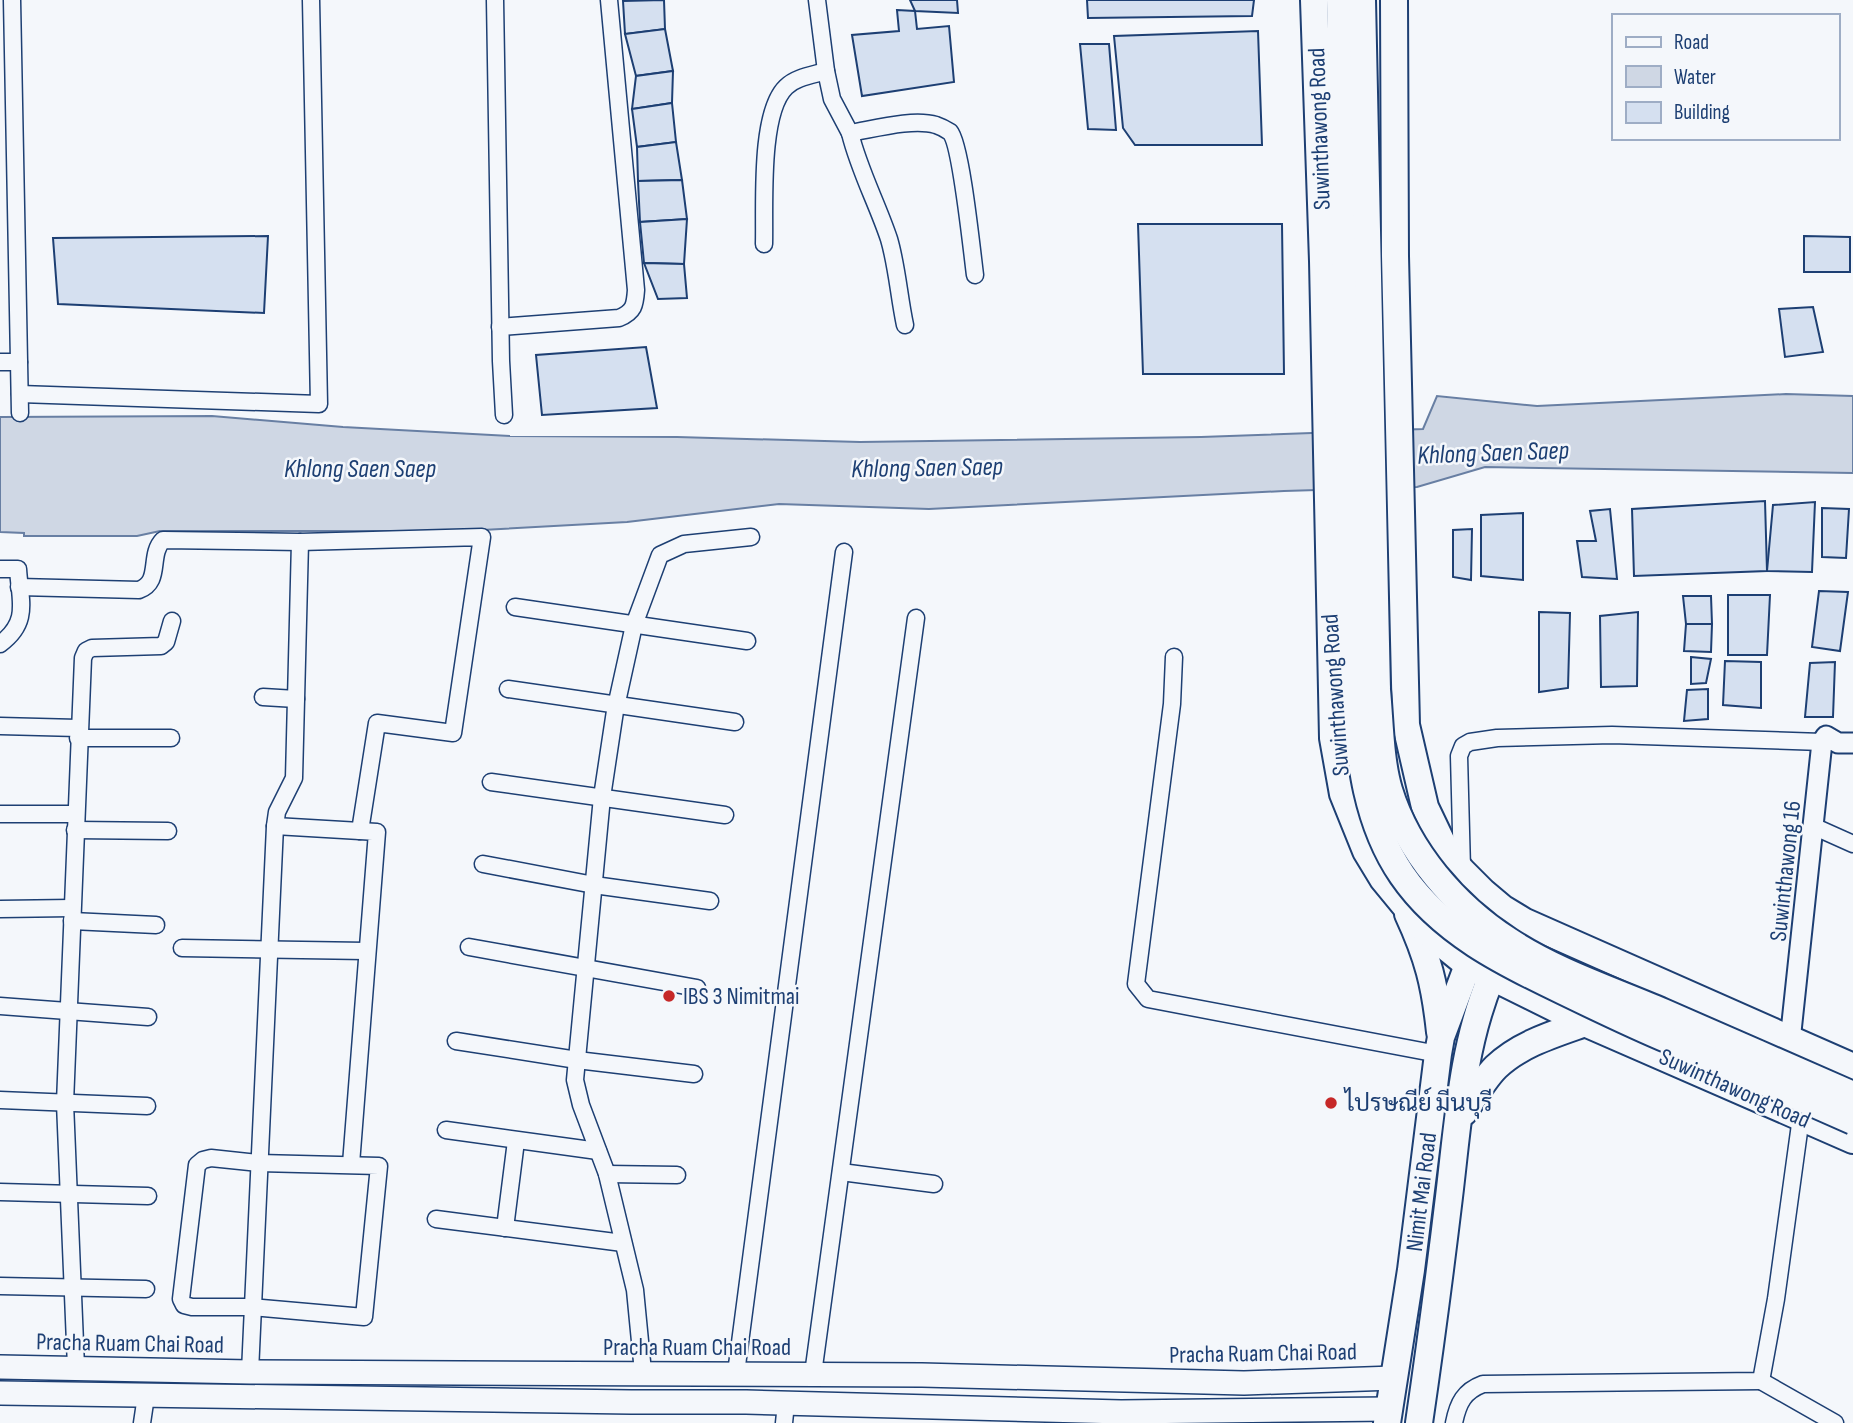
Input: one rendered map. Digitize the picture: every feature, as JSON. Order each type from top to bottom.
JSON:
[{"type":"main road","name":"Suwinthawong Road","points":[[1314,0],[1323,261],[1333,738],[1343,794],[1366,851],[1383,879],[1426,930],[1468,965],[1585,1023],[1853,1140]]},
{"type":"main road","name":"Suwinthawong Road","points":[[1340,0],[1354,694],[1367,795],[1382,839],[1402,876],[1432,910],[1471,943],[1523,972],[1626,1021],[1853,1121]]},
{"type":"main road","name":"Suwinthawong Road","points":[[1362,0],[1377,690],[1389,789],[1408,832],[1425,862],[1448,890],[1478,919],[1510,942],[1562,968],[1853,1095]]},
{"type":"main road","points":[[1394,0],[1395,256],[1406,725],[1425,807],[1436,832],[1462,872],[1502,908],[1525,922],[1853,1067]]},
{"type":"main road","points":[[1404,905],[1424,948],[1432,974],[1439,1046]]},
{"type":"main road","name":"Nimit Mai Road","points":[[1388,1416],[1411,1270],[1439,1046],[1468,965],[1502,908]]},
{"type":"main road","name":"Nimit Mai Road","points":[[1419,1423],[1471,1041],[1480,1004],[1491,978],[1525,922]]},
{"type":"main road","points":[[1458,1121],[1494,1069],[1507,1058],[1544,1037],[1585,1023]]},
{"type":"main road","name":"Pracha Ruam Chai Road","points":[[0,1367],[250,1372],[736,1373],[1244,1383],[1394,1378]]},
{"type":"main road","points":[[1242,1417],[1244,1383]]},
{"type":"main road","points":[[0,1393],[785,1413],[1120,1417],[1388,1416]]},
{"type":"street","points":[[12,0],[20,413]]},
{"type":"street","points":[[20,394],[319,404],[311,0]]},
{"type":"street","points":[[495,0],[504,415]]},
{"type":"street","points":[[500,327],[620,318],[629,314],[635,304],[636,290],[609,0]]},
{"type":"street","points":[[817,0],[832,99],[850,133],[865,183],[889,240],[905,325]]},
{"type":"street","points":[[764,244],[767,135],[773,108],[784,89],[793,81],[826,71]]},
{"type":"street","points":[[850,133],[916,122],[936,125],[950,132],[957,146],[975,275]]},
{"type":"street","points":[[0,362],[19,362]]},
{"type":"street","points":[[19,587],[139,590],[152,581],[157,548],[163,540],[300,542],[482,537],[453,733],[377,723],[360,831]]},
{"type":"street","points":[[643,1372],[635,1290],[607,1174],[581,1105],[575,1080],[602,797],[616,704],[634,625],[660,555],[684,544],[751,537]]},
{"type":"street","points":[[250,1372],[275,826],[277,812],[294,778],[300,542]]},
{"type":"street","points":[[736,1373],[844,552]]},
{"type":"street","points":[[0,569],[18,569],[22,612],[19,625],[12,635],[0,644]]},
{"type":"street","points":[[515,607],[747,641]]},
{"type":"street","points":[[813,1374],[916,618]]},
{"type":"street","points":[[76,1367],[65,1103],[83,658],[86,651],[92,648],[162,646],[166,642],[172,621]]},
{"type":"street","points":[[1174,657],[1172,704],[1136,984],[1148,999],[1439,1046]]},
{"type":"street","points":[[508,689],[735,722]]},
{"type":"street","points":[[263,696],[296,699]]},
{"type":"street","points":[[0,726],[171,738]]},
{"type":"street","points":[[1462,872],[1459,755],[1463,746],[1470,741],[1612,735],[1822,742],[1826,736],[1838,743],[1853,743]]},
{"type":"street","name":"Suwinthawong 16","points":[[1790,1041],[1822,742]]},
{"type":"street","points":[[491,782],[725,815]]},
{"type":"street","points":[[0,814],[168,831]]},
{"type":"street","points":[[275,826],[377,832],[351,1164]]},
{"type":"street","points":[[1815,827],[1853,844]]},
{"type":"street","points":[[483,864],[594,885],[710,901]]},
{"type":"street","points":[[0,909],[156,925]]},
{"type":"street","points":[[469,947],[697,988]]},
{"type":"street","points":[[183,948],[366,951]]},
{"type":"street","points":[[0,1006],[148,1017]]},
{"type":"street","points":[[456,1041],[577,1060],[694,1074]]},
{"type":"street","points":[[0,1100],[147,1106]]},
{"type":"street","points":[[1757,1382],[1776,1299],[1801,1116]]},
{"type":"street","points":[[446,1130],[597,1151]]},
{"type":"street","points":[[505,1228],[516,1141]]},
{"type":"street","points":[[211,1158],[259,1163],[379,1166],[364,1317],[252,1307],[184,1305],[181,1299],[198,1165],[211,1158]]},
{"type":"street","points":[[841,1172],[934,1184]]},
{"type":"street","points":[[607,1174],[677,1175]]},
{"type":"street","points":[[0,1192],[148,1196]]},
{"type":"street","points":[[436,1219],[623,1243]]},
{"type":"street","points":[[0,1286],[146,1289]]},
{"type":"street","points":[[1454,1423],[1464,1394],[1483,1384],[1630,1381],[1757,1382],[1835,1423]]},
{"type":"street","points":[[142,1423],[146,1396]]},
{"type":"water","name":"Khlong Saen Saep","points":[[1786,394],[1853,396],[1853,473],[1485,467],[1417,487],[929,509],[779,504],[627,522],[464,531],[160,531],[137,536],[24,536],[24,533],[0,532],[0,417],[212,416],[343,427],[510,436],[860,442],[1201,437],[1423,429],[1437,396],[1537,406]]},
{"type":"building","points":[[664,0],[665,29],[625,34],[623,1]]},
{"type":"building","points":[[910,0],[957,0],[958,13],[915,11]]},
{"type":"building","points":[[1087,0],[1254,0],[1252,16],[1088,18]]},
{"type":"building","points":[[897,10],[915,11],[917,29],[949,26],[954,82],[862,96],[852,35],[899,31]]},
{"type":"building","points":[[665,29],[673,71],[636,76],[625,34]]},
{"type":"building","points":[[1258,31],[1262,145],[1135,145],[1123,128],[1114,36]]},
{"type":"building","points":[[1080,44],[1109,44],[1116,130],[1088,129]]},
{"type":"building","points":[[673,71],[672,103],[632,109],[636,76]]},
{"type":"building","points":[[672,103],[676,142],[637,147],[632,109]]},
{"type":"building","points":[[676,142],[682,180],[638,181],[637,147]]},
{"type":"building","points":[[682,180],[687,219],[640,222],[638,181]]},
{"type":"building","points":[[687,219],[684,264],[644,263],[640,222]]},
{"type":"building","points":[[1138,224],[1282,224],[1284,374],[1143,374]]},
{"type":"building","points":[[268,236],[264,313],[58,304],[53,238]]},
{"type":"building","points":[[1804,236],[1850,237],[1850,272],[1804,272]]},
{"type":"building","points":[[644,263],[684,264],[687,298],[658,299]]},
{"type":"building","points":[[1813,307],[1823,352],[1785,357],[1779,309]]},
{"type":"building","points":[[646,347],[657,408],[542,415],[536,355]]},
{"type":"building","points":[[1765,501],[1767,571],[1634,576],[1632,509]]},
{"type":"building","points":[[1815,502],[1812,572],[1767,571],[1773,505]]},
{"type":"building","points":[[1822,508],[1849,509],[1846,558],[1822,557]]},
{"type":"building","points":[[1610,509],[1617,579],[1582,577],[1577,541],[1596,541],[1590,511]]},
{"type":"building","points":[[1523,513],[1523,580],[1481,576],[1481,515]]},
{"type":"building","points":[[1472,529],[1471,580],[1453,577],[1453,530]]},
{"type":"building","points":[[1819,591],[1848,592],[1840,651],[1812,647]]},
{"type":"building","points":[[1728,595],[1770,595],[1767,655],[1728,655]]},
{"type":"building","points":[[1683,596],[1711,596],[1712,624],[1686,624]]},
{"type":"building","points":[[1539,612],[1570,613],[1568,688],[1539,692]]},
{"type":"building","points":[[1638,612],[1637,686],[1601,687],[1600,616]]},
{"type":"building","points":[[1686,624],[1712,624],[1711,652],[1684,651]]},
{"type":"building","points":[[1691,657],[1711,659],[1706,683],[1691,684]]},
{"type":"building","points":[[1725,661],[1761,662],[1761,708],[1723,705]]},
{"type":"building","points":[[1835,662],[1833,717],[1805,717],[1810,663]]},
{"type":"building","points":[[1708,689],[1708,719],[1684,721],[1687,690]]},
{"type":"place","name":"IBS 3 Nimitmai","points":[[669,996]]},
{"type":"place","name":"ไปรษณีย์ มีนบุรี","points":[[1331,1103]]}]
